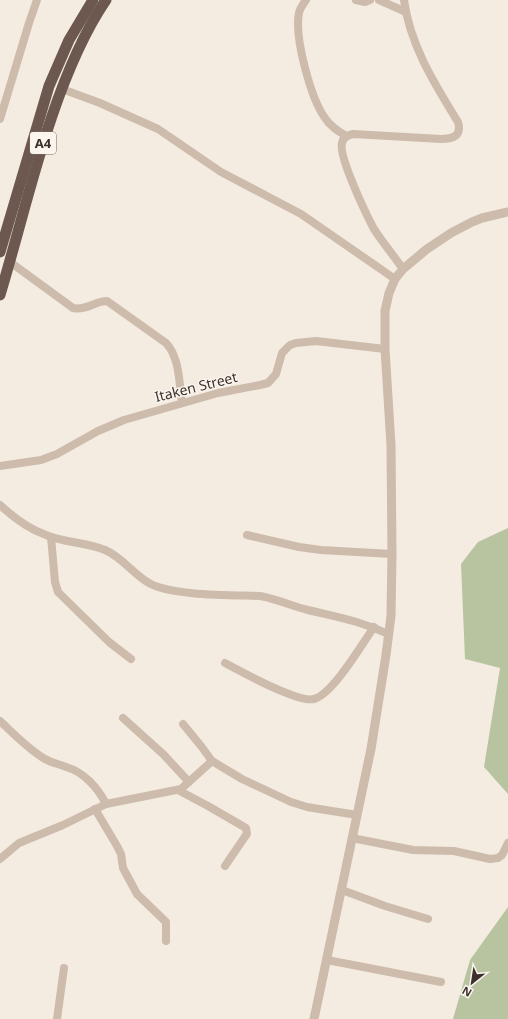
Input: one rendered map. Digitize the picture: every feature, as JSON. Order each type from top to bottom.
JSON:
[{"type":"highway","name":"A4","points":[[0,252],[49,86],[69,40],[93,0]]},
{"type":"highway","name":"A4","points":[[0,295],[36,163],[62,89],[86,32],[106,0]]},
{"type":"street","points":[[0,119],[37,0]]},
{"type":"street","points":[[306,0],[299,13],[298,27],[301,51],[319,108],[330,124],[346,136]]},
{"type":"street","points":[[356,0],[365,2],[370,0]]},
{"type":"street","points":[[379,0],[406,12]]},
{"type":"street","points":[[404,0],[414,42],[429,74],[458,122],[460,128],[458,133],[455,137],[450,139],[353,134],[346,136],[342,144],[344,160],[364,211],[375,230],[404,269]]},
{"type":"street","points":[[62,89],[100,103],[158,129],[221,172],[301,214],[395,279]]},
{"type":"street","points":[[314,1019],[371,749],[391,616],[392,554],[390,445],[385,349],[385,311],[389,293],[395,279],[404,269],[428,249],[461,227],[482,218],[508,212]]},
{"type":"street","points":[[10,262],[73,308],[79,309],[102,301],[110,302],[166,342],[171,348],[175,357],[182,403]]},
{"type":"street","name":"Itaken Street","points":[[0,466],[41,460],[57,454],[98,431],[124,420],[218,393],[260,386],[268,383],[276,374],[282,353],[290,345],[296,343],[316,341],[385,349]]},
{"type":"street","points":[[0,505],[21,522],[51,537],[104,549],[114,554],[150,584],[166,590],[266,597],[374,627],[388,634]]},
{"type":"street","points":[[247,535],[298,547],[321,550],[392,554]]},
{"type":"street","points":[[51,537],[55,582],[58,592],[109,642],[131,659]]},
{"type":"street","points":[[225,663],[300,698],[309,700],[316,699],[327,691],[344,672],[374,627]]},
{"type":"street","points":[[123,718],[163,754],[189,782]]},
{"type":"street","points":[[0,721],[28,747],[45,760],[67,767],[85,777],[106,804]]},
{"type":"street","points":[[183,724],[212,761],[242,779],[291,802],[307,807],[357,815]]},
{"type":"street","points":[[0,858],[19,843],[63,825],[106,804],[183,788],[212,761]]},
{"type":"street","points":[[178,790],[246,828],[247,834],[225,866]]},
{"type":"street","points":[[95,809],[121,854],[123,868],[137,894],[166,922],[166,941]]},
{"type":"street","points":[[352,838],[413,850],[454,851],[490,859],[498,858],[502,855],[508,843]]},
{"type":"street","points":[[342,890],[385,906],[428,919]]},
{"type":"street","points":[[327,960],[441,982]]},
{"type":"street","points":[[57,1019],[64,968]]},
{"type":"green space","points":[[508,528],[508,794],[484,767],[500,668],[465,659],[461,564],[478,542]]},
{"type":"green space","points":[[508,907],[508,1019],[453,1019],[470,960]]}]
